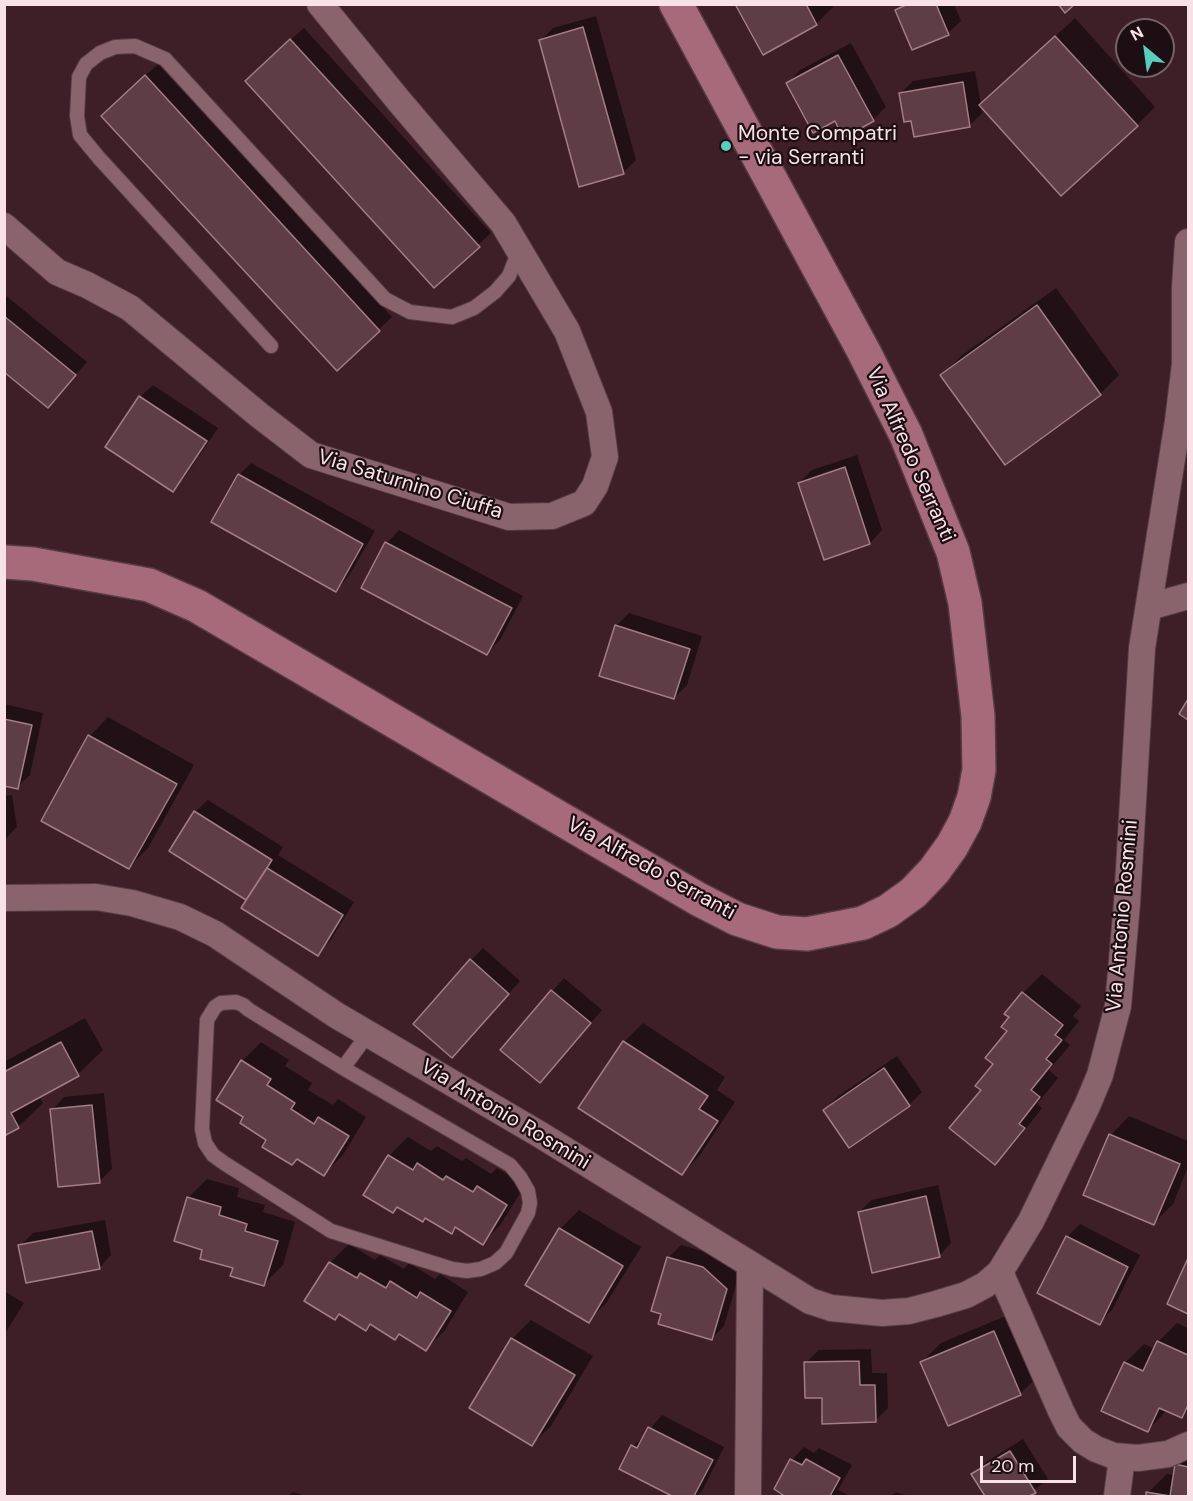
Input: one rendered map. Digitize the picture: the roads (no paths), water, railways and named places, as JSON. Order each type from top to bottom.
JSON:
[{"type":"main road","name":"Via Alfredo Serranti","points":[[4,562],[33,564],[149,585],[197,606],[687,893],[737,919],[777,932],[807,934],[863,924],[888,911],[913,893],[934,871],[952,846],[965,822],[974,797],[979,770],[978,716],[965,603],[954,552],[906,435],[676,4]]},
{"type":"street","name":"Via Saturnino Ciuffa","points":[[4,226],[57,272],[130,308],[311,455],[509,517],[552,516],[584,503],[595,486],[605,457],[599,412],[567,331],[503,223],[320,4]]},
{"type":"street","name":"Via Antonio Rosmini","points":[[4,898],[96,897],[132,903],[180,917],[215,934],[336,1015],[539,1134],[810,1301],[831,1308],[855,1312],[909,1311],[966,1295],[985,1285],[1000,1272],[1031,1221],[1087,1106],[1100,1075],[1118,1006],[1127,903],[1139,690],[1185,364],[1185,287],[1188,242]]},
{"type":"street","points":[[1149,607],[1188,596]]},
{"type":"street","points":[[748,1497],[750,1265]]},
{"type":"street","points":[[1000,1272],[1061,1411],[1069,1427],[1083,1441],[1096,1449],[1122,1457],[1138,1458],[1161,1455],[1188,1445]]},
{"type":"street","points":[[1117,1497],[1122,1457]]},
{"type":"lane","points":[[271,346],[80,135],[77,116],[79,77],[86,64],[100,53],[116,47],[135,46],[165,59],[385,299],[410,312],[452,317],[474,309],[495,292],[509,276],[516,258],[516,242]]},
{"type":"lane","points":[[236,1002],[243,1005],[343,1068],[510,1165],[520,1177],[528,1191],[530,1203],[528,1213],[506,1253],[495,1263],[482,1269],[467,1271],[452,1269],[331,1231],[213,1155],[202,1129],[207,1020],[215,1007],[221,1003],[236,1002]]},
{"type":"lane","points":[[343,1068],[368,1034]]},
{"type":"place","name":"Monte Compatri - via Serranti","points":[[726,146]]}]
